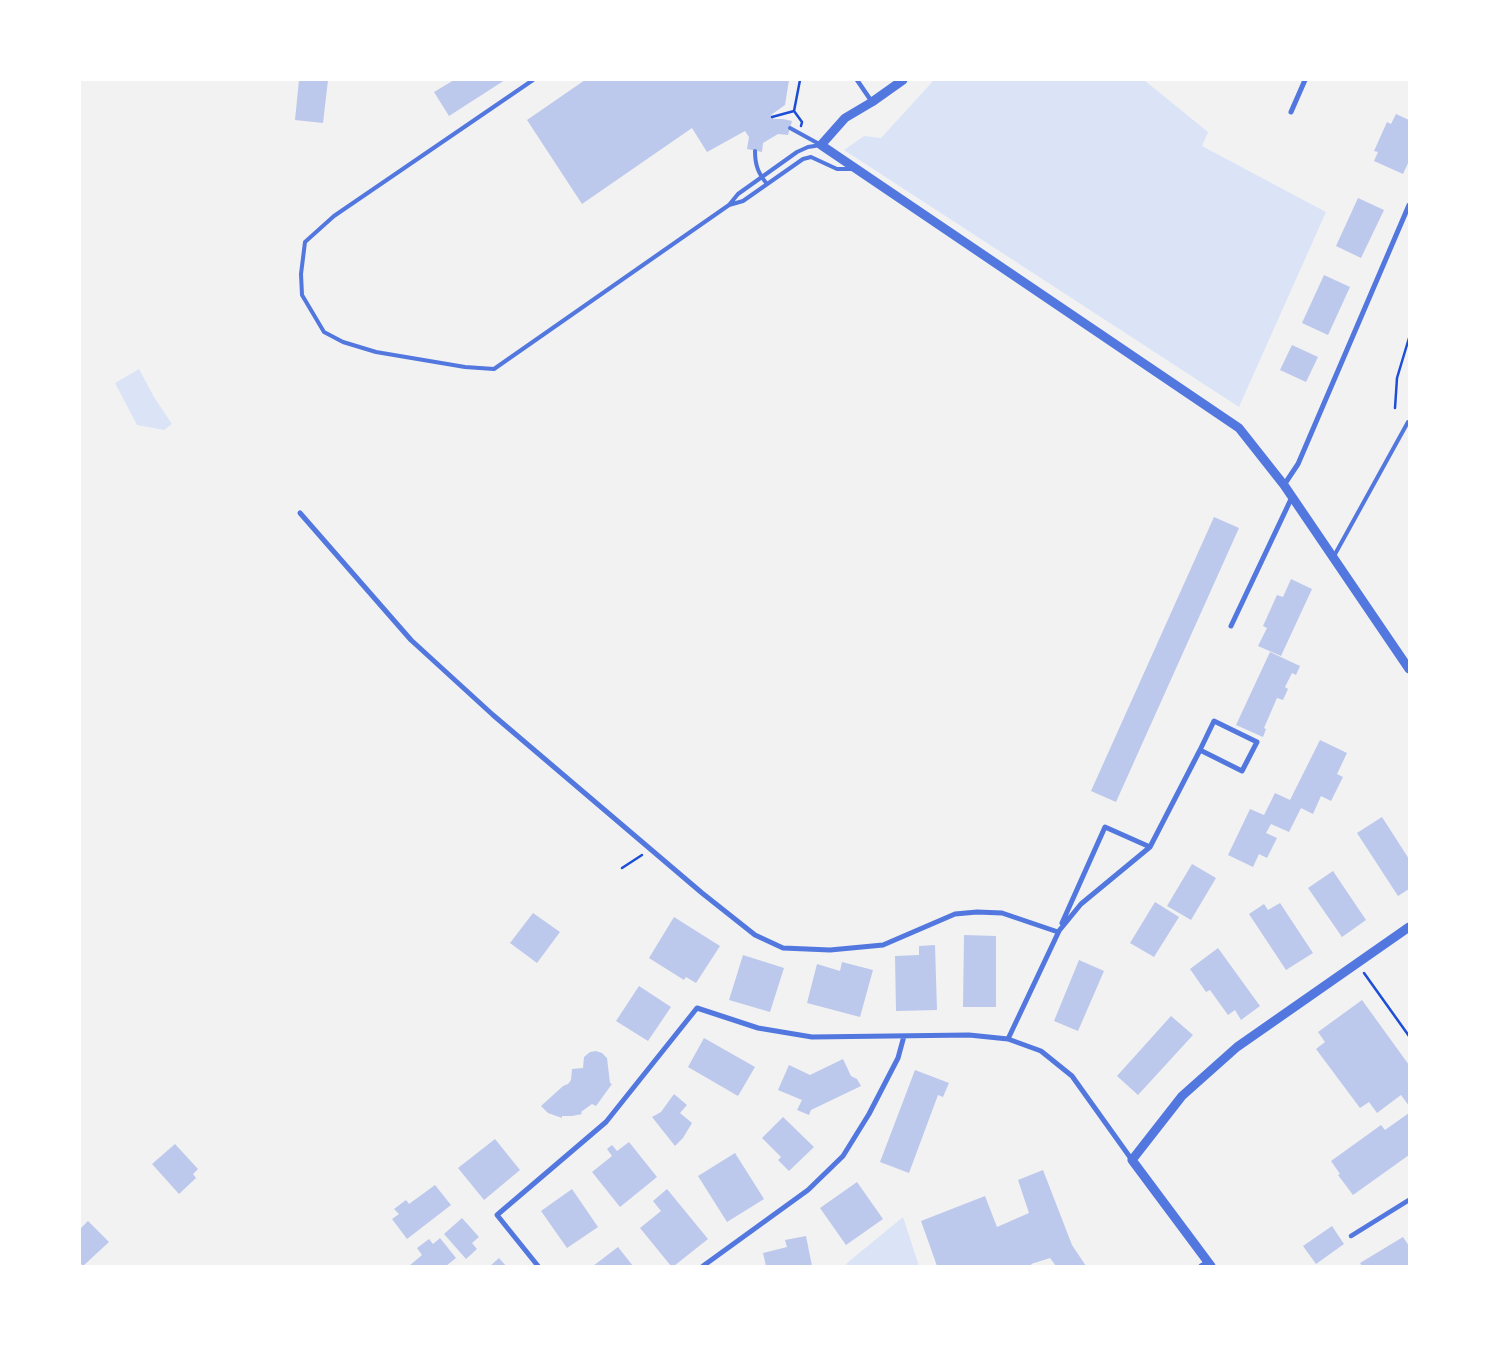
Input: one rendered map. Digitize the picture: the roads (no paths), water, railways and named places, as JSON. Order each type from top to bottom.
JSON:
[{"type":"street","points":[[857,80],[872,102]]},
{"type":"street","points":[[903,80],[845,118],[821,145],[1239,428],[1284,485],[1409,669]]},
{"type":"street","points":[[1291,112],[1305,80]]},
{"type":"street","points":[[1284,485],[1298,464],[1409,205]]},
{"type":"street","points":[[1231,626],[1292,497]]},
{"type":"street","points":[[300,513],[411,640],[493,714],[702,893],[755,934],[783,948],[830,950],[884,945],[955,914],[976,912],[1002,913],[1058,932]]},
{"type":"street","points":[[1058,932],[1081,904],[1150,847],[1214,721],[1257,742],[1242,771],[1200,750]]},
{"type":"street","points":[[1008,1039],[1105,827],[1150,847]]},
{"type":"street","points":[[1132,1160],[1182,1096],[1237,1047],[1409,927]]},
{"type":"street","points":[[538,1266],[497,1215],[606,1122],[697,1008],[758,1028],[812,1036],[969,1035],[1008,1039],[1041,1051],[1072,1076],[1207,1264]]},
{"type":"street","points":[[703,1266],[808,1190],[843,1156],[869,1114],[898,1058],[904,1036]]},
{"type":"street","points":[[1351,1236],[1409,1200]]},
{"type":"lane","points":[[533,80],[334,216],[305,242],[301,274],[302,295],[324,332],[343,342],[376,352],[465,367],[494,369],[729,205],[743,200],[803,159],[811,157],[837,169],[855,169]]},
{"type":"lane","points":[[790,128],[821,145]]},
{"type":"lane","points":[[729,205],[738,194],[797,152],[808,147],[821,145]]},
{"type":"lane","points":[[755,150],[755,163],[761,177],[767,184]]},
{"type":"lane","points":[[1333,558],[1408,422]]}]
